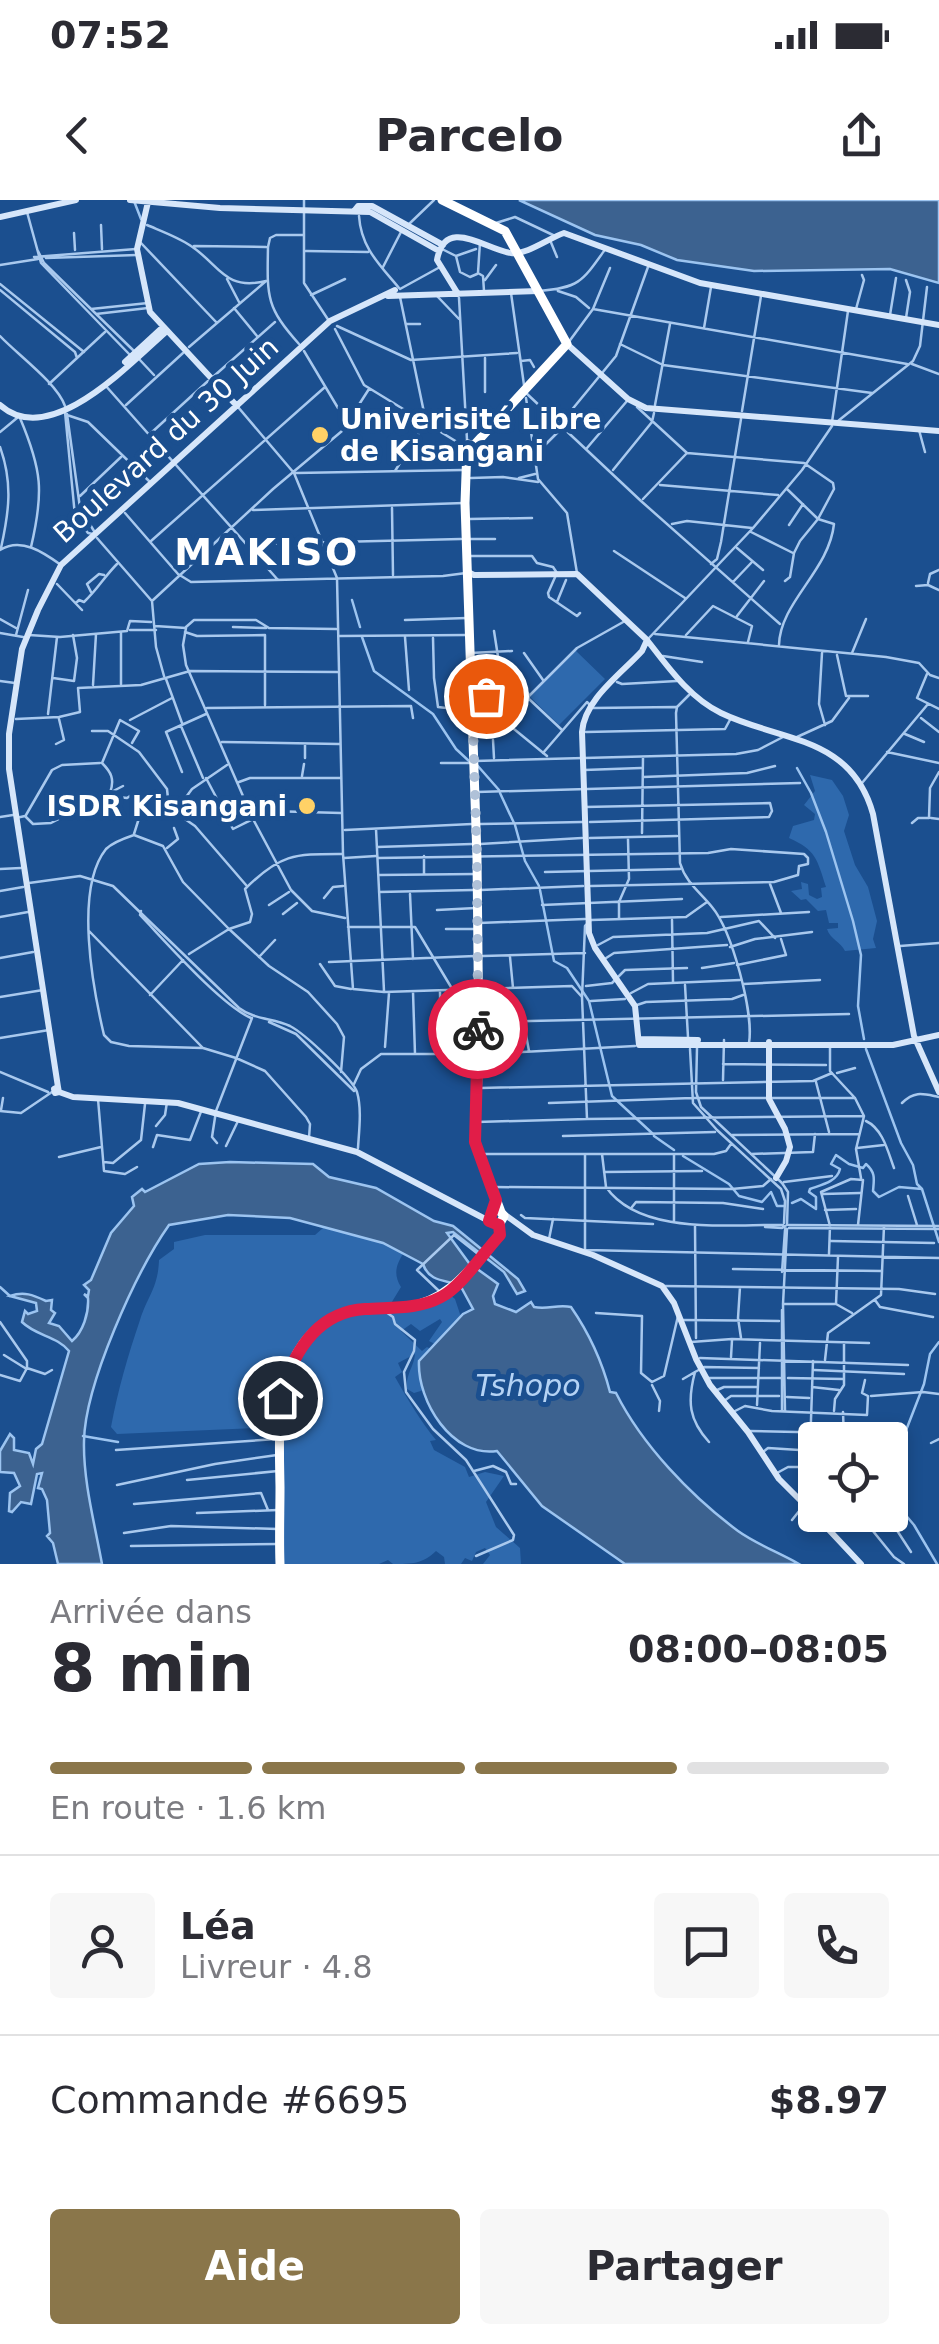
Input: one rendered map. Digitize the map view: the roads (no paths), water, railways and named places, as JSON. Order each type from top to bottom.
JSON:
[{"type":"highway","points":[[280,1564],[274,1510],[280,1398],[304,1341],[333,1318],[355,1310],[408,1307],[447,1293],[500,1235],[496,1200],[478,1154],[474,1122],[478,874],[472,711],[476,697],[468,618],[466,445],[526,391],[567,344],[505,231],[442,200]]},
{"type":"street","points":[[0,217],[76,200]]},
{"type":"street","points":[[133,200],[304,210],[371,209],[456,256],[460,272],[470,277],[478,273]]},
{"type":"street","points":[[304,200],[303,280],[361,380],[368,389],[482,456],[534,452],[561,426],[616,356],[648,265]]},
{"type":"street","points":[[382,268],[405,228],[434,200]]},
{"type":"street","points":[[148,202],[138,249],[150,305],[165,329],[294,473],[337,578],[346,918],[354,990]]},
{"type":"street","points":[[357,207],[368,252],[399,291],[426,422],[394,471]]},
{"type":"street","points":[[27,211],[46,270],[156,377]]},
{"type":"street","points":[[493,224],[515,217],[552,237],[558,257]]},
{"type":"street","points":[[144,223],[192,246],[227,279],[240,304]]},
{"type":"street","points":[[100,226],[102,251]]},
{"type":"street","points":[[332,325],[341,314],[399,291],[437,266],[441,248],[456,237],[511,253],[568,233],[711,285],[939,323]]},
{"type":"street","points":[[74,234],[76,252]]},
{"type":"street","points":[[304,235],[270,238],[270,304],[338,408],[352,417]]},
{"type":"street","points":[[456,256],[479,245]]},
{"type":"street","points":[[479,245],[478,273],[484,282],[484,292]]},
{"type":"street","points":[[192,246],[268,248]]},
{"type":"street","points":[[200,254],[203,246]]},
{"type":"street","points":[[399,291],[412,296],[572,288],[606,248]]},
{"type":"street","points":[[40,256],[138,249]]},
{"type":"street","points":[[0,264],[76,252],[138,249],[217,324]]},
{"type":"street","points":[[304,251],[368,252]]},
{"type":"street","points":[[484,282],[496,265]]},
{"type":"street","points":[[437,266],[458,294],[466,445]]},
{"type":"street","points":[[610,268],[592,309],[567,344],[637,405],[939,430]]},
{"type":"street","points":[[833,423],[852,310],[864,280],[862,275]]},
{"type":"street","points":[[890,316],[896,278]]},
{"type":"street","points":[[227,279],[248,284],[267,280]]},
{"type":"street","points":[[311,294],[346,279]]},
{"type":"street","points":[[125,406],[267,280]]},
{"type":"street","points":[[906,280],[910,292],[906,319]]},
{"type":"street","points":[[704,328],[711,285]]},
{"type":"street","points":[[0,287],[84,352]]},
{"type":"street","points":[[587,1119],[582,996],[589,921],[584,718],[648,641],[776,502],[833,423],[909,364],[920,346],[927,287]]},
{"type":"street","points":[[554,290],[576,297],[592,309],[909,364],[939,374]]},
{"type":"street","points":[[0,302],[7,292]]},
{"type":"street","points":[[511,292],[539,483],[567,513],[577,574],[648,641],[691,693],[732,716],[796,738],[835,757],[861,784],[873,814],[915,1038],[939,1094]]},
{"type":"street","points":[[711,564],[717,559],[724,524],[761,294]]},
{"type":"street","points":[[436,295],[460,319]]},
{"type":"street","points":[[90,312],[150,305]]},
{"type":"street","points":[[234,308],[258,338]]},
{"type":"street","points":[[90,312],[136,356]]},
{"type":"street","points":[[150,434],[277,320]]},
{"type":"street","points":[[612,472],[652,422],[670,323]]},
{"type":"street","points":[[404,325],[420,324]]},
{"type":"street","points":[[332,325],[412,360],[518,353]]},
{"type":"street","name":"Boulevard du 30 Juin","points":[[55,1091],[39,951],[4,769],[4,734],[26,636],[61,565],[173,460],[332,325]]},
{"type":"street","points":[[66,413],[165,329]]},
{"type":"street","points":[[49,384],[106,330]]},
{"type":"street","points":[[0,336],[64,400],[82,512],[95,534],[152,601],[156,647],[164,677],[205,779],[232,829],[274,811],[342,813]]},
{"type":"street","points":[[61,337],[78,358]]},
{"type":"street","points":[[620,344],[663,364],[874,394]]},
{"type":"street","points":[[484,357],[485,392]]},
{"type":"street","points":[[520,362],[530,360],[534,367]]},
{"type":"street","points":[[104,384],[278,580]]},
{"type":"street","points":[[151,542],[326,386]]},
{"type":"street","points":[[152,601],[342,431],[368,389]]},
{"type":"street","points":[[526,391],[641,501],[780,624]]},
{"type":"street","points":[[587,448],[628,400]]},
{"type":"street","points":[[637,405],[687,453],[804,462],[834,485],[818,519],[794,553],[790,577],[785,581]]},
{"type":"street","points":[[0,406],[19,418],[39,470],[38,514],[31,547]]},
{"type":"street","points":[[414,416],[423,410]]},
{"type":"street","points":[[66,413],[75,516],[88,533],[95,534]]},
{"type":"street","points":[[0,432],[19,418],[66,413],[83,418],[150,482]]},
{"type":"street","points":[[918,429],[925,452]]},
{"type":"street","points":[[0,447],[10,493],[1,549],[15,545],[31,547],[61,565]]},
{"type":"street","points":[[641,501],[687,453]]},
{"type":"street","points":[[79,497],[122,456]]},
{"type":"street","points":[[798,462],[802,470]]},
{"type":"street","points":[[400,463],[402,471]]},
{"type":"street","points":[[294,473],[402,471],[518,478],[539,483]]},
{"type":"street","points":[[518,478],[537,474]]},
{"type":"street","points":[[660,485],[781,495]]},
{"type":"street","points":[[778,646],[780,624],[814,575],[834,524],[818,519],[786,489]]},
{"type":"street","points":[[772,495],[776,502]]},
{"type":"street","points":[[252,510],[465,503]]},
{"type":"street","points":[[789,525],[804,503]]},
{"type":"street","points":[[392,506],[393,577]]},
{"type":"street","points":[[121,508],[187,581],[577,574]]},
{"type":"street","points":[[38,514],[47,515]]},
{"type":"street","points":[[466,519],[532,518]]},
{"type":"street","points":[[670,525],[687,521],[745,526],[765,542],[794,553]]},
{"type":"street","points":[[248,544],[495,539]]},
{"type":"street","points":[[736,547],[763,570]]},
{"type":"street","points":[[614,551],[686,599]]},
{"type":"street","points":[[467,556],[532,556],[537,563],[554,567],[556,573],[548,593],[556,604],[580,614]]},
{"type":"street","points":[[732,583],[752,562]]},
{"type":"street","points":[[76,603],[84,602],[103,585],[106,575],[118,563]]},
{"type":"street","points":[[928,585],[930,574],[939,570]]},
{"type":"street","points":[[92,594],[87,584],[97,575],[106,575]]},
{"type":"street","points":[[52,579],[82,610]]},
{"type":"street","points":[[556,604],[566,580]]},
{"type":"street","points":[[737,616],[764,581]]},
{"type":"street","points":[[916,586],[939,589]]},
{"type":"street","points":[[16,635],[28,590]]},
{"type":"street","points":[[684,638],[714,606],[752,626],[747,644]]},
{"type":"street","points":[[406,620],[468,618]]},
{"type":"street","points":[[0,619],[18,628]]},
{"type":"street","points":[[852,654],[866,619]]},
{"type":"street","points":[[269,628],[256,620],[194,620],[185,630],[183,654],[228,764],[291,890],[300,902],[320,914],[346,918]]},
{"type":"street","points":[[229,620],[228,627],[338,629]]},
{"type":"street","points":[[129,630],[130,621],[185,630],[194,636],[265,635],[266,707]]},
{"type":"street","points":[[506,724],[577,648],[624,621]]},
{"type":"street","points":[[0,633],[57,636],[154,626]]},
{"type":"street","points":[[232,627],[233,636]]},
{"type":"street","points":[[120,631],[120,684]]},
{"type":"street","points":[[494,631],[499,663],[563,732]]},
{"type":"street","points":[[93,686],[96,632]]},
{"type":"street","points":[[52,678],[74,681],[74,635]]},
{"type":"street","points":[[405,635],[410,690]]},
{"type":"street","points":[[338,636],[469,635]]},
{"type":"street","points":[[48,716],[57,636]]},
{"type":"street","points":[[434,637],[438,707],[472,711]]},
{"type":"street","points":[[648,641],[684,638],[852,654],[913,662],[939,678]]},
{"type":"street","points":[[470,654],[512,652]]},
{"type":"street","points":[[822,652],[818,690],[825,725]]},
{"type":"street","points":[[837,653],[849,698]]},
{"type":"street","points":[[524,654],[544,681]]},
{"type":"street","points":[[656,655],[702,662]]},
{"type":"street","points":[[7,720],[80,712],[76,690],[142,685],[190,671],[339,672]]},
{"type":"street","points":[[928,673],[917,698],[939,709]]},
{"type":"street","points":[[509,674],[476,697],[548,758]]},
{"type":"street","points":[[457,677],[472,682]]},
{"type":"street","points":[[616,681],[679,681]]},
{"type":"street","points":[[1,683],[17,683]]},
{"type":"street","points":[[512,716],[509,696],[519,684]]},
{"type":"street","points":[[543,752],[587,702],[592,707],[677,706],[691,693]]},
{"type":"street","points":[[849,698],[868,696]]},
{"type":"street","points":[[128,721],[172,698]]},
{"type":"street","points":[[796,738],[838,716],[849,698]]},
{"type":"street","points":[[861,784],[928,704]]},
{"type":"street","points":[[677,706],[681,868],[724,929],[750,1016],[749,1042]]},
{"type":"street","points":[[206,708],[412,708],[413,718]]},
{"type":"street","points":[[182,772],[166,734],[220,708]]},
{"type":"street","points":[[584,732],[725,729],[732,716]]},
{"type":"street","points":[[56,744],[64,740],[59,717]]},
{"type":"street","points":[[920,717],[939,732]]},
{"type":"street","points":[[102,763],[120,720],[139,730]]},
{"type":"street","points":[[130,745],[139,730],[147,726]]},
{"type":"street","points":[[92,731],[103,730],[130,745],[167,789],[168,805],[195,826],[247,886]]},
{"type":"street","points":[[904,733],[924,742]]},
{"type":"street","points":[[441,763],[748,752],[778,742],[785,735]]},
{"type":"street","points":[[493,740],[494,759]]},
{"type":"street","points":[[220,742],[341,744]]},
{"type":"street","points":[[305,742],[305,758]]},
{"type":"street","points":[[887,752],[938,760]]},
{"type":"street","points":[[641,836],[642,755]]},
{"type":"street","points":[[102,763],[113,783],[108,794]]},
{"type":"street","points":[[25,816],[52,770],[62,765],[102,763]]},
{"type":"street","points":[[134,835],[140,815],[175,812],[205,779],[228,764]]},
{"type":"street","points":[[302,778],[304,764]]},
{"type":"street","points":[[643,776],[746,774],[774,766]]},
{"type":"street","points":[[586,770],[643,768]]},
{"type":"street","points":[[929,818],[930,788],[939,772]]},
{"type":"street","points":[[237,783],[250,778],[342,778]]},
{"type":"street","points":[[475,792],[800,783]]},
{"type":"street","points":[[0,817],[25,816],[32,824],[49,824],[122,786]]},
{"type":"street","points":[[108,794],[127,798],[136,792]]},
{"type":"street","points":[[343,830],[769,818],[772,811],[770,803],[587,807]]},
{"type":"street","points":[[912,822],[918,818],[939,820]]},
{"type":"street","points":[[166,849],[179,837],[174,828]]},
{"type":"street","points":[[376,829],[387,992],[385,1047]]},
{"type":"street","points":[[309,1138],[306,1117],[268,1074],[203,1048],[129,1046],[108,1040],[103,1033],[87,910],[106,849],[134,835],[153,840],[166,849],[183,882],[259,956],[308,992],[340,1028],[344,1038],[338,1071],[358,1096]]},
{"type":"street","points":[[619,920],[618,902],[627,886],[629,870],[628,836]]},
{"type":"street","points":[[377,847],[678,836]]},
{"type":"street","points":[[150,995],[185,957],[251,920],[244,896],[247,886],[296,854],[477,858],[731,849],[807,855],[808,864],[798,866],[798,875],[769,882],[380,892]]},
{"type":"street","points":[[424,856],[424,874]]},
{"type":"street","points":[[0,869],[23,868]]},
{"type":"street","points":[[546,872],[681,868]]},
{"type":"street","points":[[379,875],[478,874]]},
{"type":"street","points":[[0,891],[73,876],[94,878],[113,886],[238,1008],[252,1018],[282,1024],[300,1034],[353,1086],[358,1096],[357,1152]]},
{"type":"street","points":[[769,882],[781,914]]},
{"type":"street","points":[[324,898],[332,886],[345,886]]},
{"type":"street","points":[[270,905],[291,890]]},
{"type":"street","points":[[410,892],[413,959]]},
{"type":"street","points":[[542,905],[682,899]]},
{"type":"street","points":[[283,914],[300,902]]},
{"type":"street","points":[[446,929],[546,921],[672,918],[690,916],[708,902]]},
{"type":"street","points":[[436,910],[478,908]]},
{"type":"street","points":[[0,917],[32,912]]},
{"type":"street","points":[[718,918],[809,912]]},
{"type":"street","points":[[672,918],[672,984]]},
{"type":"street","points":[[589,921],[595,948],[637,1005],[640,1043]]},
{"type":"street","points":[[595,948],[613,937],[672,935],[759,921],[778,938],[786,954],[702,968]]},
{"type":"street","points":[[347,927],[415,927],[457,997]]},
{"type":"street","points":[[88,929],[203,1048]]},
{"type":"street","points":[[604,960],[618,952],[729,946],[812,932]]},
{"type":"street","points":[[259,956],[275,940]]},
{"type":"street","points":[[899,946],[939,943]]},
{"type":"street","points":[[0,958],[39,951]]},
{"type":"street","points":[[329,962],[586,953]]},
{"type":"street","points":[[510,955],[513,988]]},
{"type":"street","points":[[320,964],[334,986],[354,990],[572,986],[582,996]]},
{"type":"street","points":[[584,986],[609,984],[629,970],[687,968]]},
{"type":"street","points":[[591,1002],[622,1000],[643,985],[820,980]]},
{"type":"street","points":[[685,983],[694,1098],[732,1144],[775,1179],[784,1195],[786,1226]]},
{"type":"street","points":[[0,997],[43,990]]},
{"type":"street","points":[[440,990],[441,1056]]},
{"type":"street","points":[[413,991],[415,1056]]},
{"type":"street","points":[[637,1005],[732,999],[744,994]]},
{"type":"street","points":[[478,1008],[490,1009]]},
{"type":"street","points":[[477,1022],[849,1014]]},
{"type":"street","points":[[217,1142],[212,1137],[216,1111],[252,1018]]},
{"type":"street","points":[[519,1020],[518,1028],[526,1035],[530,1053]]},
{"type":"street","points":[[0,1038],[51,1030]]},
{"type":"street","points":[[769,1043],[892,1045],[939,1033]]},
{"type":"street","points":[[353,1086],[361,1068],[380,1054],[530,1053],[600,1050],[640,1043],[862,1043]]},
{"type":"street","points":[[723,1081],[724,1043]]},
{"type":"street","points":[[769,1043],[769,1099],[786,1133],[789,1152],[775,1179]]},
{"type":"street","points":[[830,1045],[829,1065],[833,1074],[855,1098],[865,1118],[856,1149],[864,1185],[858,1226]]},
{"type":"street","points":[[723,1064],[829,1065]]},
{"type":"street","points":[[476,1088],[816,1080],[855,1068]]},
{"type":"street","points":[[0,1072],[55,1091],[98,1098],[168,1101],[216,1111],[357,1152],[472,1210],[585,1251],[662,1286],[882,1289],[936,1294]]},
{"type":"street","points":[[816,1080],[829,1134]]},
{"type":"street","points":[[3,1098],[0,1112],[21,1112],[55,1091]]},
{"type":"street","points":[[902,1103],[918,1093],[939,1094]]},
{"type":"street","points":[[98,1098],[106,1172],[125,1174],[137,1167]]},
{"type":"street","points":[[548,1103],[855,1098]]},
{"type":"street","points":[[103,1162],[113,1163],[141,1140],[145,1100]]},
{"type":"street","points":[[156,1126],[166,1115],[168,1101]]},
{"type":"street","points":[[153,1146],[157,1135],[190,1140],[202,1108]]},
{"type":"street","points":[[474,1122],[706,1116],[865,1118],[872,1122],[894,1168]]},
{"type":"street","points":[[226,1146],[240,1118]]},
{"type":"street","points":[[562,1136],[710,1134],[719,1129]]},
{"type":"street","points":[[719,1129],[750,1154],[788,1196],[782,1304],[784,1411]]},
{"type":"street","points":[[750,1154],[814,1151],[815,1134]]},
{"type":"street","points":[[730,1136],[860,1134]]},
{"type":"street","points":[[478,1154],[714,1154],[732,1144]]},
{"type":"street","points":[[856,1149],[885,1145]]},
{"type":"street","points":[[59,1157],[102,1146]]},
{"type":"street","points":[[602,1152],[602,1172],[614,1198],[630,1208],[674,1223],[937,1228]]},
{"type":"street","points":[[585,1153],[585,1251]]},
{"type":"street","points":[[674,1153],[674,1223]]},
{"type":"street","points":[[602,1172],[702,1171]]},
{"type":"street","points":[[491,1187],[732,1188],[763,1186],[775,1179],[832,1176]]},
{"type":"street","points":[[820,1194],[851,1179],[861,1180]]},
{"type":"street","points":[[820,1194],[862,1194]]},
{"type":"street","points":[[820,1194],[830,1227],[829,1256]]},
{"type":"street","points":[[908,1196],[918,1226]]},
{"type":"street","points":[[630,1208],[636,1202],[722,1203],[763,1208]]},
{"type":"street","points":[[824,1210],[858,1208]]},
{"type":"street","points":[[521,1215],[653,1224]]},
{"type":"street","points":[[549,1240],[552,1219]]},
{"type":"street","points":[[695,1225],[693,1341],[698,1370],[692,1386],[693,1424],[709,1442]]},
{"type":"street","points":[[830,1227],[937,1228]]},
{"type":"street","points":[[825,1360],[828,1333],[875,1300],[882,1289],[884,1228]]},
{"type":"street","points":[[447,1293],[417,1270],[454,1235],[484,1253]]},
{"type":"street","points":[[829,1241],[934,1243]]},
{"type":"street","points":[[585,1251],[939,1258]]},
{"type":"street","points":[[836,1304],[838,1256]]},
{"type":"street","points":[[734,1269],[884,1271]]},
{"type":"street","points":[[662,1286],[693,1341]]},
{"type":"street","points":[[740,1287],[741,1340]]},
{"type":"street","points":[[875,1300],[880,1306],[933,1318]]},
{"type":"street","points":[[782,1304],[836,1304],[853,1314]]},
{"type":"street","points":[[381,1308],[415,1340],[404,1372],[410,1398],[474,1471],[514,1535],[512,1540],[476,1556]]},
{"type":"street","points":[[596,1313],[642,1316],[641,1373],[652,1382],[660,1401],[658,1411]]},
{"type":"street","points":[[680,1317],[783,1321]]},
{"type":"street","points":[[652,1382],[664,1376],[672,1332],[680,1317]]},
{"type":"street","points":[[0,1322],[27,1360],[20,1381],[0,1376]]},
{"type":"street","points":[[731,1359],[732,1339]]},
{"type":"street","points":[[757,1406],[760,1340]]},
{"type":"street","points":[[693,1341],[869,1343]]},
{"type":"street","points":[[834,1412],[844,1379],[844,1343]]},
{"type":"street","points":[[4,1355],[45,1374],[52,1370]]},
{"type":"street","points":[[696,1359],[908,1365]]},
{"type":"street","points":[[810,1422],[812,1361]]},
{"type":"street","points":[[684,1379],[698,1370],[760,1368]]},
{"type":"street","points":[[698,1370],[798,1497]]},
{"type":"street","points":[[812,1370],[904,1374]]},
{"type":"street","points":[[706,1378],[844,1379]]},
{"type":"street","points":[[865,1380],[862,1392],[868,1396],[939,1394]]},
{"type":"street","points":[[714,1391],[724,1387],[758,1387]]},
{"type":"street","points":[[811,1387],[842,1390]]},
{"type":"street","points":[[724,1402],[732,1396],[810,1398]]},
{"type":"street","points":[[732,1413],[742,1406],[757,1406],[784,1411],[867,1414],[868,1396]]},
{"type":"street","points":[[843,1412],[844,1422]]},
{"type":"street","points":[[748,1432],[798,1432]]},
{"type":"street","points":[[116,1450],[278,1439]]},
{"type":"street","points":[[931,1443],[939,1439]]},
{"type":"street","points":[[762,1452],[768,1448],[798,1450]]},
{"type":"street","points":[[116,1485],[279,1455]]},
{"type":"street","points":[[474,1471],[493,1466],[506,1472],[513,1491]]},
{"type":"street","points":[[776,1474],[788,1467],[798,1467]]},
{"type":"street","points":[[187,1480],[279,1471]]},
{"type":"street","points":[[134,1504],[261,1493],[274,1510]]},
{"type":"street","points":[[197,1514],[274,1510]]},
{"type":"street","points":[[792,1520],[798,1517]]},
{"type":"street","points":[[124,1533],[168,1526],[277,1534]]},
{"type":"street","points":[[831,1532],[861,1564]]},
{"type":"street","points":[[874,1532],[904,1564]]},
{"type":"street","points":[[898,1532],[911,1552]]},
{"type":"street","points":[[131,1546],[277,1534]]},
{"type":"water","points":[[519,200],[939,200],[939,283],[890,269],[754,271],[677,260],[641,245],[595,235]]},
{"type":"water","name":"Tshopo","points":[[199,1164],[313,1164],[329,1177],[376,1188],[434,1221],[453,1226],[518,1279],[525,1291],[517,1294],[504,1272],[453,1232],[447,1233],[469,1263],[498,1284],[493,1296],[495,1304],[516,1312],[531,1302],[539,1308],[571,1307],[594,1348],[610,1392],[616,1393],[639,1432],[669,1468],[738,1531],[799,1564],[625,1564],[542,1506],[497,1451],[466,1446],[440,1424],[431,1409],[419,1361],[463,1314],[473,1309],[460,1285],[433,1277],[423,1264],[383,1243],[290,1218],[228,1215],[169,1225],[128,1299],[93,1390],[84,1441],[87,1487],[102,1564],[58,1564],[53,1543],[47,1536],[47,1500],[38,1488],[42,1473],[37,1474],[31,1504],[21,1502],[9,1511],[10,1493],[20,1486],[14,1473],[0,1472],[0,1451],[10,1434],[14,1450],[29,1453],[33,1464],[69,1351],[22,1322],[25,1311],[37,1311],[36,1303],[10,1296],[24,1294],[52,1300],[51,1310],[55,1313],[49,1323],[59,1326],[72,1341],[86,1316],[88,1298],[84,1294],[88,1296],[89,1290],[84,1285],[91,1280],[111,1233],[134,1206],[132,1197]]},
{"type":"waterway","name":"MAKISO","points":[[134,201],[141,219]]},
{"type":"waterway","points":[[352,600],[360,627]]},
{"type":"waterway","points":[[362,637],[374,671],[433,714],[456,749],[469,761]]},
{"type":"waterway","points":[[477,765],[499,790]]},
{"type":"waterway","points":[[797,768],[826,832],[853,921],[861,955],[858,1006],[864,1039]]},
{"type":"waterway","points":[[500,793],[514,823]]},
{"type":"waterway","points":[[515,825],[525,861],[539,886]]},
{"type":"waterway","points":[[540,890],[554,961],[567,968],[589,1001],[612,1096],[653,1134]]},
{"type":"waterway","points":[[866,1049],[939,1242]]},
{"type":"waterway","points":[[654,1136],[674,1150]]},
{"type":"waterway","points":[[792,1203],[801,1199],[816,1209],[816,1197],[810,1189],[836,1177],[840,1169],[831,1164],[836,1155],[849,1164],[863,1168],[866,1164],[873,1173],[873,1191],[879,1197],[899,1187],[922,1189]]},
{"type":"waterway","points":[[683,1156],[729,1184],[739,1196],[762,1202],[771,1192],[777,1206],[784,1206]]},
{"type":"waterway","points":[[0,1287],[10,1296]]},
{"type":"waterway","points":[[937,1564],[898,1506],[891,1469],[924,1384],[930,1354],[939,1342]]},
{"type":"waterway","points":[[83,1436],[118,1442]]},
{"type":"place","name":"Univerisité Libre de Kisangani","points":[[320,435]]},
{"type":"place","name":"ISDR Kisangani","points":[[307,806]]},
{"type":"district","name":"MAKISO","points":[[267,552]]}]
